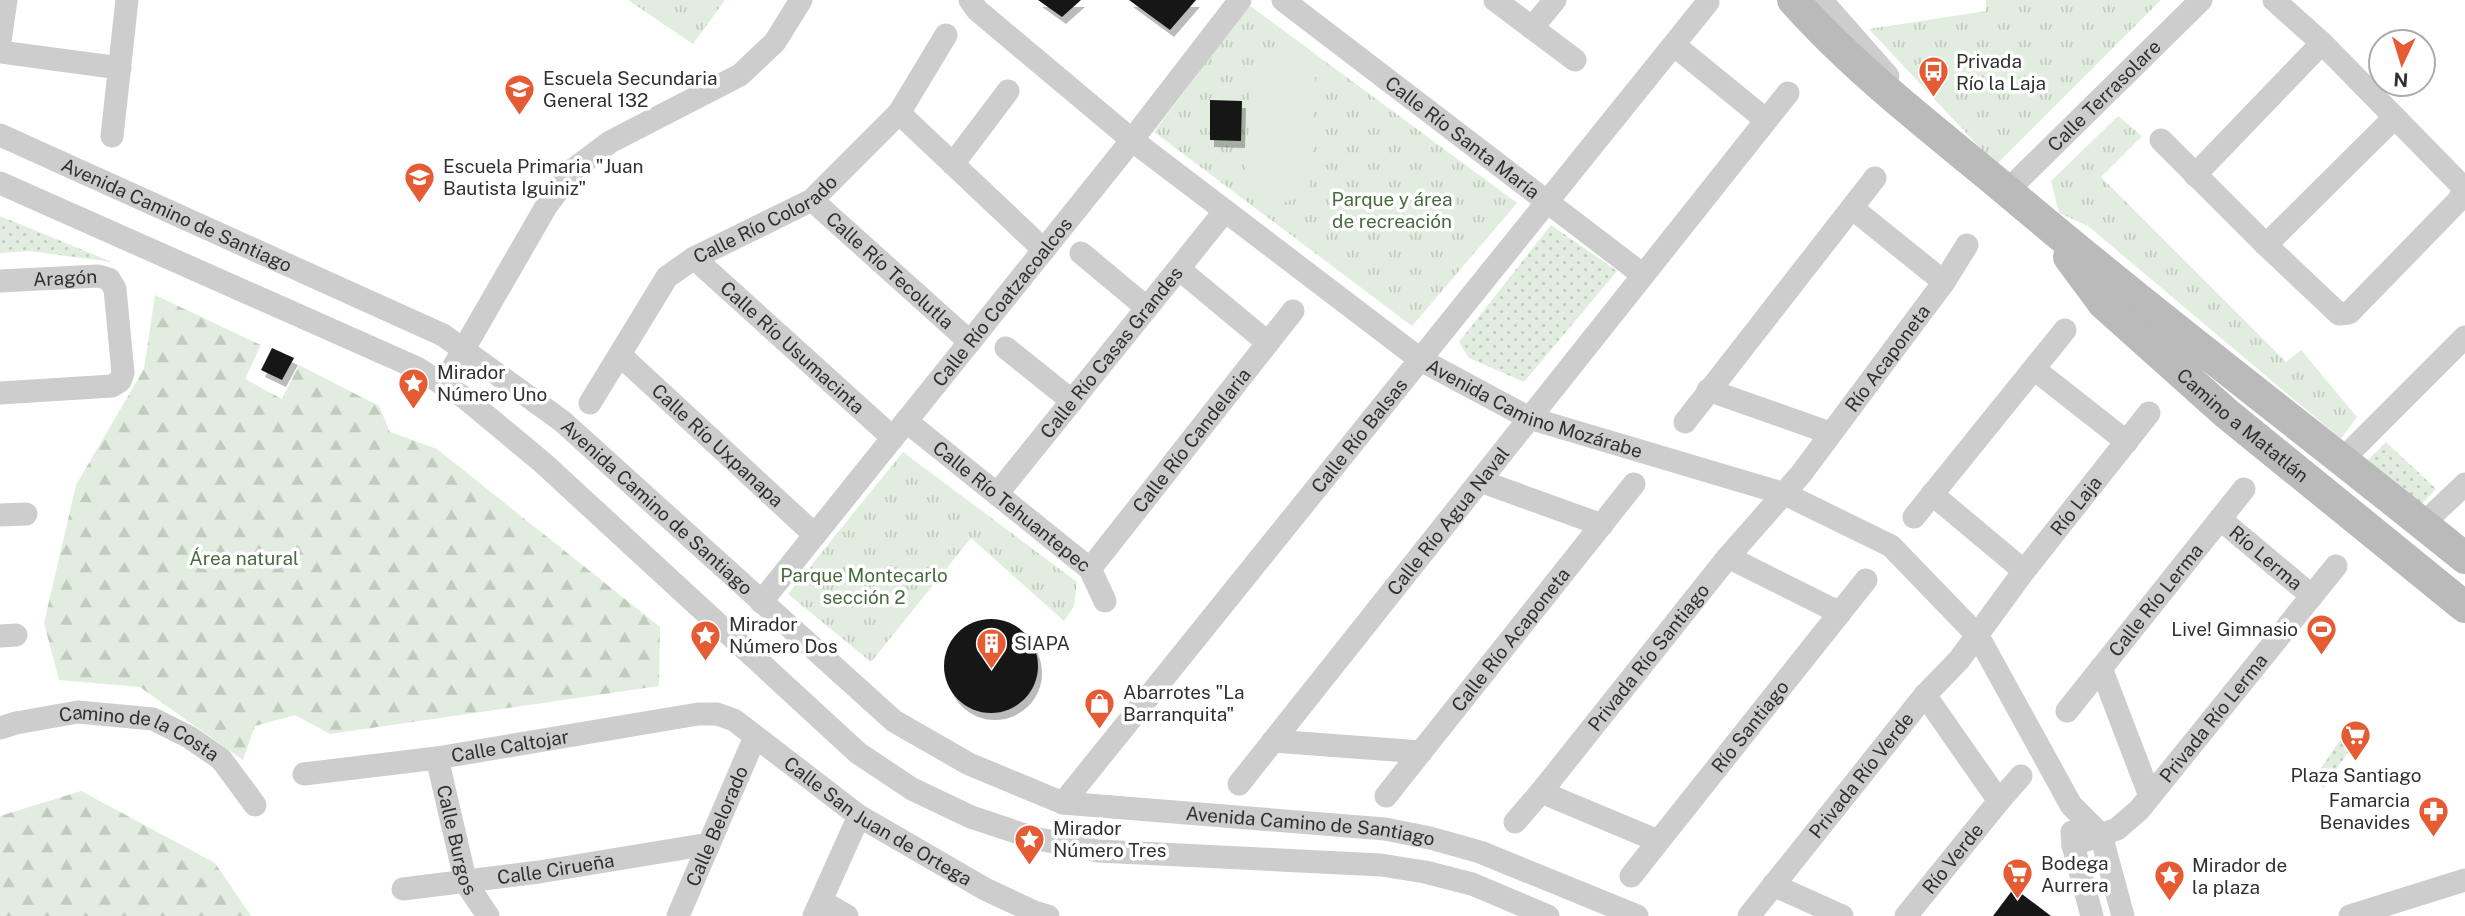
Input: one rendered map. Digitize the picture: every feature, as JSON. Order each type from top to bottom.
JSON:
[{"type":"street","points":[[0,41],[6,0]]},
{"type":"street","points":[[112,136],[127,0]]},
{"type":"street","points":[[443,384],[547,205],[574,169],[610,142],[740,75],[775,42],[801,0]]},
{"type":"street","name":"Calle Río Coatzacoalcos","points":[[761,602],[1132,140],[1240,0]]},
{"type":"street","name":"Calle Río Santa María","points":[[1283,0],[1643,275]]},
{"type":"street","points":[[1494,0],[1575,60]]},
{"type":"street","points":[[1532,28],[1555,0]]},
{"type":"street","name":"Camino a Matatlán","points":[[1793,0],[1822,33],[2043,222],[2465,558]]},
{"type":"street","points":[[1821,0],[1935,132]]},
{"type":"street","name":"Calle Terrasolare","points":[[2007,191],[2201,0]]},
{"type":"street","points":[[2161,140],[2339,314],[2349,313],[2459,200],[2463,191],[2460,184],[2322,43],[2274,0]]},
{"type":"street","name":"Calle Río Balsas","points":[[1063,803],[1708,2]]},
{"type":"street","name":"Avenida Camino Mozárabe","points":[[978,3],[1132,140],[1421,360],[1529,418],[1785,494],[1891,546],[1978,636],[2071,805],[2101,835],[2123,916]]},
{"type":"street","name":"Calle Río Colorado","points":[[590,403],[667,277],[694,258],[811,200],[899,113],[946,35]]},
{"type":"street","points":[[2196,175],[2322,43]]},
{"type":"street","points":[[1674,45],[1766,120]]},
{"type":"street","points":[[0,52],[120,68]]},
{"type":"street","points":[[953,164],[1008,91]]},
{"type":"street","name":"Calle Río Agua Naval","points":[[1239,784],[1788,93]]},
{"type":"street","points":[[899,113],[1044,250]]},
{"type":"street","points":[[2266,245],[2395,117]]},
{"type":"street","name":"Avenida Camino de Santiago","points":[[0,135],[443,335],[562,421],[894,721],[969,764],[1063,803],[1385,829],[1430,838],[1480,852],[1637,916]]},
{"type":"street","points":[[1685,422],[1875,178]]},
{"type":"street","name":"Avenida Camino de Santiago","points":[[0,183],[416,368],[465,398],[542,461],[858,753],[912,789],[983,821],[1034,838],[1098,851],[1381,865],[1472,884],[1548,916]]},
{"type":"street","name":"Calle Río Tecolutla","points":[[811,200],[970,342]]},
{"type":"street","points":[[1852,208],[1944,282]]},
{"type":"street","name":"Calle Río Casas Grandes","points":[[997,494],[1226,211]]},
{"type":"street","name":"Camino a Matatlán","points":[[2043,222],[2103,303],[2226,413],[2465,607]]},
{"type":"street","name":"Río Acaponeta","points":[[1785,494],[1944,282],[1967,245]]},
{"type":"street","points":[[1081,253],[1147,308]]},
{"type":"street","name":"Calle Río Usumacinta","points":[[694,258],[900,429]]},
{"type":"street","points":[[1179,269],[1268,343]]},
{"type":"street","name":"Aragón","points":[[0,281],[98,276],[109,279],[115,289],[124,373],[120,381],[112,386],[0,393]]},
{"type":"street","name":"Calle Río Candelaria","points":[[1090,569],[1293,312]]},
{"type":"street","points":[[1914,517],[2066,330]]},
{"type":"street","points":[[2343,459],[2465,337]]},
{"type":"street","points":[[1006,348],[1072,401]]},
{"type":"street","name":"Calle Río Uxpanapa","points":[[620,355],[815,535]]},
{"type":"street","points":[[2034,369],[2127,442]]},
{"type":"street","points":[[1708,390],[1830,433]]},
{"type":"street","points":[[2226,413],[2231,399],[2243,396],[2258,402],[2317,439]]},
{"type":"street","name":"Río Laja","points":[[1978,636],[2024,571],[2149,412]]},
{"type":"street","name":"Calle Río Tehuantepec","points":[[900,429],[997,494],[1090,569],[1105,601]]},
{"type":"street","points":[[1480,481],[1602,525]]},
{"type":"street","name":"Calle Río Acaponeta","points":[[1385,796],[1634,484]]},
{"type":"street","points":[[2423,524],[2465,484]]},
{"type":"street","name":"Calle Río Lerma","points":[[2067,711],[2244,489]]},
{"type":"street","name":"Privada Río Santiago","points":[[1515,822],[1728,557],[1785,494]]},
{"type":"street","points":[[1933,494],[2024,571]]},
{"type":"street","points":[[0,515],[26,514]]},
{"type":"street","name":"Río Lerma","points":[[2220,519],[2312,596]]},
{"type":"street","points":[[1728,557],[1840,612]]},
{"type":"street","name":"Privada Río Lerma","points":[[2073,845],[2117,829],[2150,796],[2336,566]]},
{"type":"street","name":"Río Santiago","points":[[1632,876],[1866,580]]},
{"type":"street","name":"Privada Río Verde","points":[[1749,916],[1925,695],[1978,636]]},
{"type":"street","points":[[2101,668],[2150,796]]},
{"type":"street","points":[[1925,695],[1999,800]]},
{"type":"street","name":"Camino de la Costa","points":[[0,728],[78,712],[153,719],[189,737],[221,759],[255,805]]},
{"type":"street","name":"Calle Caltojar","points":[[304,774],[437,758],[698,714],[717,714]]},
{"type":"street","name":"Calle San Juan de Ortega","points":[[717,714],[734,720],[859,816],[985,890],[1048,916]]},
{"type":"street","name":"Calle Belorado","points":[[678,916],[755,737]]},
{"type":"street","points":[[1273,741],[1421,752]]},
{"type":"street","name":"Calle Burgos","points":[[437,758],[466,883],[488,916]]},
{"type":"street","name":"Río Verde","points":[[1906,916],[2021,776]]},
{"type":"street","points":[[1541,792],[1658,841]]},
{"type":"street","name":"Avenida Camino Mozárabe","points":[[2071,805],[2073,845],[2092,916]]},
{"type":"street","points":[[847,916],[818,908],[859,816]]},
{"type":"street","name":"Calle Cirueña","points":[[403,889],[466,883],[709,844]]},
{"type":"street","points":[[2350,916],[2465,880]]},
{"type":"street","points":[[1773,885],[1842,916]]},
{"type":"green space","points":[[628,0],[725,0],[693,44]]},
{"type":"green space","points":[[1986,0],[2161,0],[1996,165],[1869,29],[1986,11]]},
{"type":"green space","name":"Parque y área de recreación","points":[[1249,5],[1517,203],[1412,326],[1154,132]]},
{"type":"green space","points":[[1262,51],[1295,51],[1316,59],[1310,192],[1281,204],[1245,195],[1252,66]]},
{"type":"green space","points":[[2118,116],[2142,136],[2101,177],[2286,362],[2301,350],[2357,417],[2341,439],[2088,226],[2059,213],[2051,181]]},
{"type":"green space","points":[[0,216],[112,262],[29,251],[0,253]]},
{"type":"green space","points":[[1551,225],[1617,271],[1524,382],[1469,358],[1459,342]]},
{"type":"green space","name":"Área natural","points":[[155,295],[261,345],[245,379],[282,399],[299,365],[379,406],[390,432],[437,449],[660,627],[659,686],[330,734],[295,715],[255,726],[243,760],[140,687],[59,680],[44,623],[76,485],[144,369]]},
{"type":"green space","points":[[2386,442],[2436,489],[2418,508],[2368,460]]},
{"type":"green space","name":"Parque Montecarlo sección 2","points":[[903,452],[1077,582],[1074,606],[1064,621],[971,538],[871,662],[788,594]]},
{"type":"green space","points":[[2345,733],[2356,740],[2324,788],[2313,780]]},
{"type":"green space","points":[[81,791],[215,863],[251,916],[0,916],[0,816]]},
{"type":"building","points":[[1038,0],[1081,0],[1062,17]]},
{"type":"building","points":[[1129,0],[1196,0],[1170,30]]},
{"type":"building","points":[[1210,100],[1242,101],[1241,141],[1210,140]]},
{"type":"building","points":[[272,348],[294,358],[282,380],[261,370]]},
{"type":"building","name":"SIAPA","points":[[991,619],[1009,623],[1024,633],[1034,648],[1038,666],[1034,684],[1024,699],[1009,709],[991,713],[973,709],[958,699],[948,684],[944,666],[948,648],[958,633],[973,623]]},
{"type":"building","name":"Bodega Aurrera","points":[[2014,888],[2051,916],[1993,916]]},
{"type":"place","name":"Privada Río la Laja","points":[[1933,99]]},
{"type":"place","name":"Escuela Secundaria General 132","points":[[520,116]]},
{"type":"place","name":"Escuela Primaria \"Juan Bautista Iguiniz\"","points":[[420,204]]},
{"type":"place","name":"Mirador Número Uno","points":[[414,410]]},
{"type":"place","name":"Live! Gimnasio","points":[[2321,656]]},
{"type":"place","name":"Mirador Número Dos","points":[[706,662]]},
{"type":"place","name":"SIAPA","points":[[991,670]]},
{"type":"place","name":"Abarrotes \"La Barranquita\"","points":[[1100,730]]},
{"type":"place","name":"Plaza Santiago","points":[[2356,763]]},
{"type":"place","name":"Famarcia Benavides","points":[[2433,838]]},
{"type":"place","name":"Mirador Número Tres","points":[[1030,866]]},
{"type":"place","name":"Bodega Aurrera","points":[[2018,901]]},
{"type":"place","name":"Mirador de la plaza","points":[[2169,903]]}]
